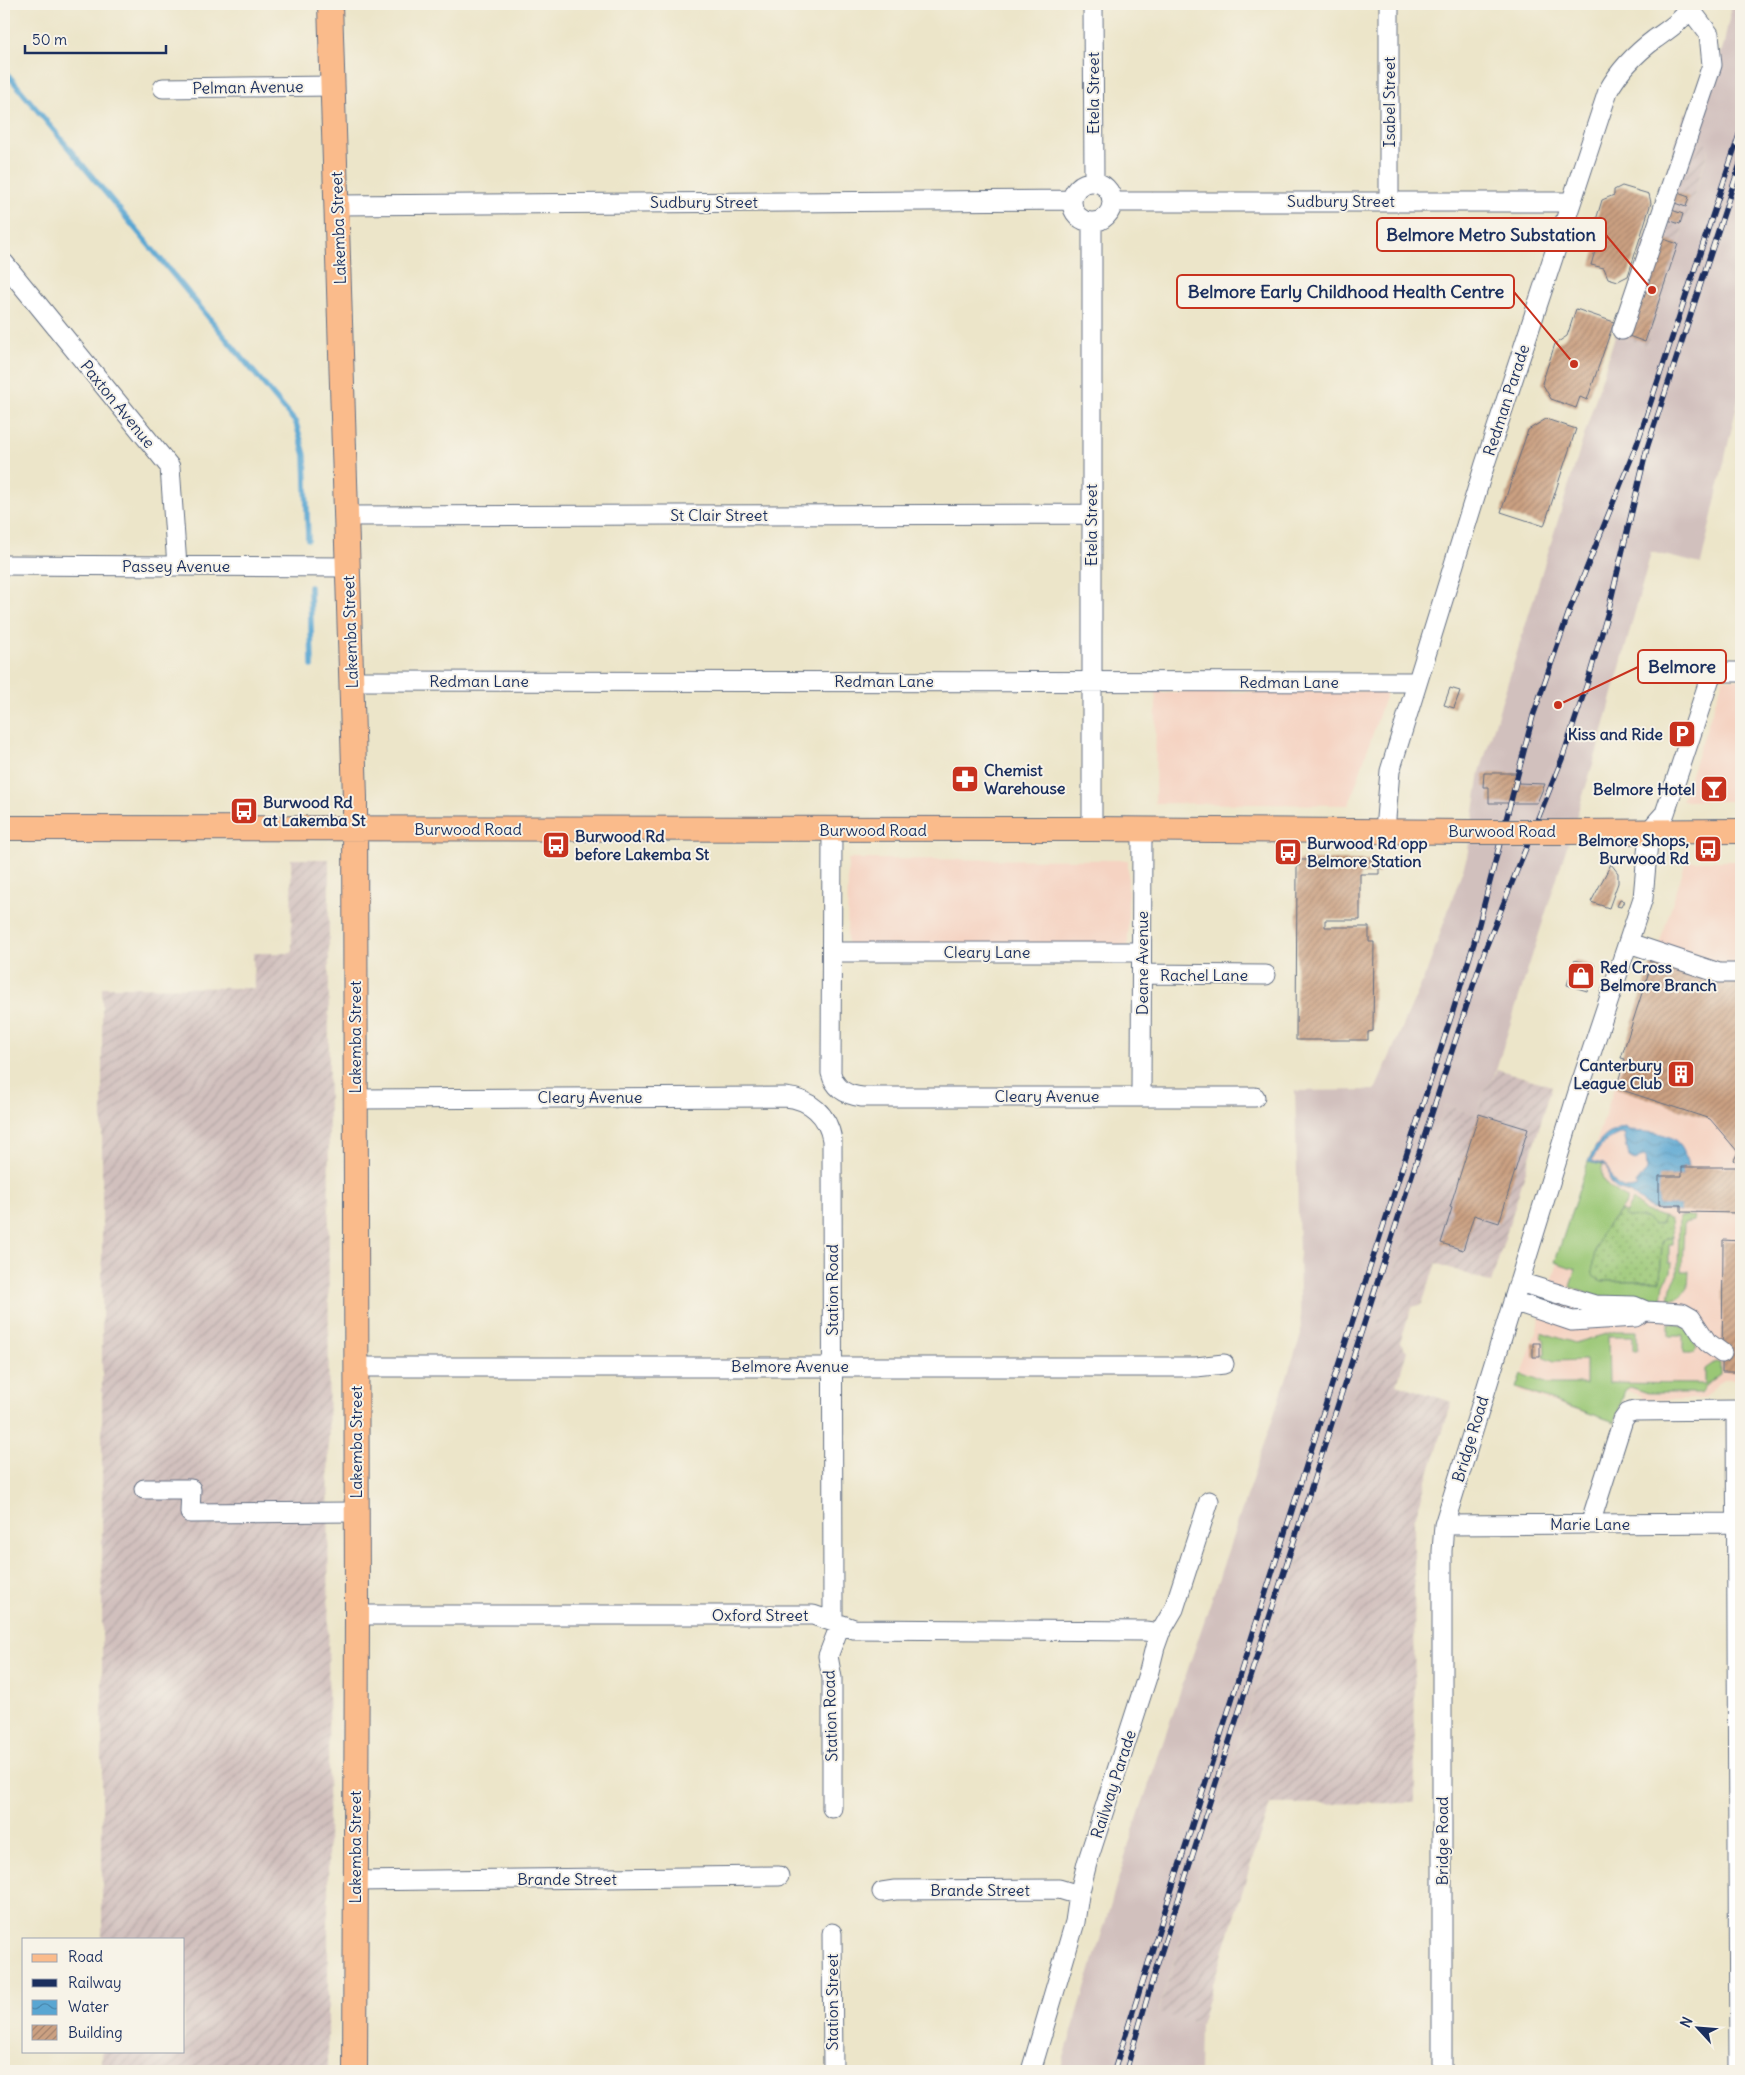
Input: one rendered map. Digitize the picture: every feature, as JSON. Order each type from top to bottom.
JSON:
[{"type":"main road","name":"Lakemba Street","points":[[330,4],[348,567],[354,829],[357,1615],[355,2071]]},
{"type":"main road","name":"Burwood Road","points":[[4,828],[1741,831]]},
{"type":"street","name":"Etela Street","points":[[1093,4],[1094,181]]},
{"type":"street","name":"Isabel Street","points":[[1389,4],[1389,201]]},
{"type":"street","points":[[1622,330],[1712,66],[1709,34],[1691,6]]},
{"type":"street","name":"Redman Parade","points":[[1385,830],[1390,771],[1608,91],[1618,73],[1691,6]]},
{"type":"street","name":"Pelman Avenue","points":[[162,88],[333,86]]},
{"type":"street","points":[[1094,181],[1105,186],[1112,202],[1104,218],[1092,222],[1086,221],[1075,213],[1072,200],[1077,188],[1082,184],[1094,181]]},
{"type":"street","name":"Sudbury Street","points":[[337,204],[1072,200]]},
{"type":"street","name":"Sudbury Street","points":[[1112,202],[1571,202]]},
{"type":"street","name":"Etela Street","points":[[1092,222],[1092,829]]},
{"type":"street","name":"Paxton Avenue","points":[[4,263],[170,467],[177,566]]},
{"type":"street","name":"St Clair Street","points":[[346,516],[1092,514]]},
{"type":"street","name":"Passey Avenue","points":[[4,565],[348,567]]},
{"type":"street","points":[[1649,831],[1665,813],[1712,672],[1741,672]]},
{"type":"street","name":"Redman Lane","points":[[351,681],[1417,682]]},
{"type":"street","points":[[832,830],[832,952]]},
{"type":"street","name":"Deane Avenue","points":[[1141,1096],[1142,830]]},
{"type":"street","name":"Bridge Road","points":[[1442,2071],[1442,1551],[1444,1525],[1578,1092],[1629,943],[1647,878],[1649,831]]},
{"type":"street","points":[[1629,943],[1719,973],[1741,973]]},
{"type":"street","name":"Cleary Avenue","points":[[832,952],[831,1073],[833,1080],[841,1090],[854,1096],[1255,1097]]},
{"type":"street","name":"Cleary Lane","points":[[832,952],[1141,952]]},
{"type":"street","name":"Rachel Lane","points":[[1142,974],[1266,975]]},
{"type":"street","name":"Cleary Avenue","points":[[356,1099],[785,1097],[800,1100],[820,1112]]},
{"type":"street","name":"Station Road","points":[[820,1112],[828,1123],[832,1140],[832,1366],[836,1623],[828,1656],[832,1678],[832,1808]]},
{"type":"street","points":[[1519,1282],[1595,1305],[1634,1306],[1646,1311],[1672,1311],[1686,1314],[1691,1318],[1706,1342],[1722,1353]]},
{"type":"street","points":[[1513,1301],[1572,1321],[1635,1317],[1646,1311]]},
{"type":"street","name":"Belmore Avenue","points":[[355,1367],[1196,1367],[1224,1364]]},
{"type":"street","points":[[1590,1524],[1623,1420],[1628,1414],[1634,1411],[1736,1410],[1739,2071]]},
{"type":"street","points":[[144,1490],[191,1489],[190,1513],[356,1512]]},
{"type":"street","name":"Railway Parade","points":[[1031,2071],[1075,1922],[1078,1895],[1087,1863],[1160,1633],[1174,1609],[1209,1501]]},
{"type":"street","name":"Marie Lane","points":[[1444,1525],[1590,1524],[1738,1531]]},
{"type":"street","name":"Oxford Street","points":[[357,1615],[813,1615],[854,1629],[1145,1631],[1160,1633]]},
{"type":"street","name":"Brande Street","points":[[355,1881],[779,1876]]},
{"type":"street","name":"Brande Street","points":[[882,1892],[895,1890],[1059,1889],[1078,1895]]},
{"type":"street","name":"Station Street","points":[[832,1933],[833,2071]]},
{"type":"shaded area","points":[[1732,4],[1741,4],[1741,387],[1701,564],[1651,552],[1600,742],[1492,1082],[1485,1087],[1477,1115],[1445,1105],[1394,1272],[1220,1797],[1223,1799],[1158,2013],[1200,2024],[1199,2071],[1060,2071],[1133,1831],[1301,1335],[1295,1091],[1375,1090],[1427,971],[1467,857],[1480,772],[1615,336],[1647,346],[1709,149],[1701,136],[1701,118],[1724,43]]},
{"type":"shaded area","points":[[1685,113],[1701,118],[1701,136],[1709,148],[1647,346],[1615,336]]},
{"type":"shaded area","points":[[1723,679],[1741,679],[1741,801],[1682,801]]},
{"type":"shaded area","points":[[1387,691],[1349,805],[1155,803],[1156,692]]},
{"type":"shaded area","points":[[291,859],[329,859],[328,2071],[102,2071],[102,2052],[185,2052],[185,1938],[102,1938],[102,987],[254,988],[253,953],[292,953]]},
{"type":"shaded area","points":[[848,859],[1128,860],[1128,946],[847,945]]},
{"type":"shaded area","points":[[1686,861],[1741,861],[1741,964],[1718,964],[1659,945]]},
{"type":"shaded area","name":"Canterbury League Club","points":[[1654,962],[1741,981],[1741,1379],[1727,1379],[1718,1383],[1704,1399],[1641,1400],[1642,1396],[1625,1390],[1615,1422],[1517,1391]]},
{"type":"shaded area","points":[[1497,1069],[1552,1086],[1491,1283],[1436,1263],[1422,1304],[1412,1307],[1400,1342],[1407,1351],[1397,1384],[1452,1402],[1414,1521],[1415,1803],[1270,1804],[1200,2024],[1158,2014],[1223,1799],[1220,1798],[1394,1272],[1445,1105],[1477,1115],[1485,1087],[1492,1082]]},
{"type":"green space","points":[[1588,1162],[1603,1165],[1602,1177],[1604,1182],[1627,1198],[1627,1201],[1605,1228],[1600,1238],[1593,1260],[1594,1277],[1602,1281],[1660,1281],[1662,1244],[1664,1239],[1673,1237],[1673,1244],[1669,1244],[1669,1263],[1672,1263],[1671,1273],[1664,1283],[1662,1300],[1598,1297],[1570,1287],[1575,1269],[1555,1262]]},
{"type":"green space","points":[[1633,1200],[1646,1212],[1664,1217],[1661,1224],[1654,1225],[1643,1217],[1629,1218],[1624,1216]]},
{"type":"green space","points":[[1621,1210],[1626,1213],[1624,1216],[1663,1220],[1664,1217],[1671,1220],[1673,1237],[1664,1239],[1662,1244],[1660,1281],[1602,1281],[1593,1277],[1593,1259],[1600,1238],[1605,1228]]},
{"type":"green space","points":[[1694,1216],[1693,1221],[1684,1223],[1682,1271],[1689,1271],[1688,1287],[1680,1297],[1669,1300],[1671,1287],[1678,1274],[1679,1217]]},
{"type":"green space","points":[[1669,1323],[1675,1323],[1687,1330],[1697,1348],[1693,1353],[1683,1353],[1683,1336],[1669,1336]]},
{"type":"green space","points":[[1616,1331],[1637,1331],[1637,1351],[1633,1351],[1633,1336],[1608,1336],[1609,1383],[1705,1384],[1705,1369],[1715,1362],[1720,1363],[1720,1375],[1708,1383],[1701,1393],[1648,1393],[1630,1387],[1625,1390],[1615,1422],[1516,1388],[1521,1374],[1548,1384],[1586,1384],[1586,1360],[1554,1361],[1542,1356],[1545,1354],[1544,1338],[1542,1338],[1541,1332],[1575,1343]]},
{"type":"water","points":[[1625,1127],[1628,1131],[1649,1132],[1667,1136],[1681,1146],[1688,1167],[1682,1167],[1682,1176],[1660,1176],[1659,1205],[1681,1205],[1681,1212],[1651,1209],[1632,1194],[1617,1189],[1610,1183],[1608,1168],[1588,1162],[1602,1139],[1612,1132]],"holes":[[[1624,1133],[1629,1157],[1636,1161],[1643,1156],[1646,1157],[1647,1170],[1636,1184],[1638,1187],[1627,1189],[1615,1183],[1609,1169],[1604,1164],[1592,1161],[1597,1151],[1605,1143]]]},
{"type":"building","points":[[1622,186],[1649,194],[1651,203],[1628,276],[1618,281],[1608,278],[1604,268],[1591,265],[1595,251],[1590,240],[1602,200],[1614,195],[1614,190]]},
{"type":"building","points":[[1672,191],[1689,197],[1686,207],[1669,201]]},
{"type":"building","points":[[1666,208],[1683,214],[1680,224],[1662,218]]},
{"type":"building","points":[[1658,237],[1678,244],[1645,342],[1626,335]]},
{"type":"building","points":[[1576,309],[1614,322],[1587,400],[1580,397],[1576,408],[1551,399],[1542,383],[1555,344],[1567,336]]},
{"type":"building","points":[[1546,419],[1576,429],[1544,526],[1501,512],[1528,430]]},
{"type":"building","points":[[1450,688],[1460,691],[1454,708],[1444,705]]},
{"type":"building","points":[[1484,773],[1519,773],[1518,783],[1545,784],[1537,803],[1489,803],[1489,787],[1483,787]]},
{"type":"building","points":[[1299,860],[1379,860],[1379,874],[1360,874],[1360,920],[1325,920],[1325,927],[1369,927],[1369,942],[1374,942],[1373,1031],[1368,1032],[1368,1040],[1296,1040],[1297,867],[1299,866]]},
{"type":"building","points":[[1611,864],[1618,873],[1618,883],[1609,908],[1591,902]]},
{"type":"building","points":[[1620,900],[1624,901],[1621,907],[1617,906]]},
{"type":"building","name":"Canterbury League Club","points":[[1653,959],[1741,978],[1741,1165],[1734,1160],[1738,1152],[1710,1119],[1616,1088],[1625,1059],[1621,1058]]},
{"type":"building","name":"Red Cross Belmore Branch","points":[[1575,960],[1595,966],[1587,991],[1567,985]]},
{"type":"building","points":[[1479,1114],[1528,1129],[1499,1223],[1474,1215],[1463,1250],[1441,1243],[1452,1208],[1450,1207]]},
{"type":"building","points":[[1682,1167],[1741,1167],[1741,1213],[1681,1212],[1681,1205],[1659,1205],[1659,1176],[1682,1176]]},
{"type":"building","points":[[1723,1240],[1741,1241],[1741,1372],[1722,1372]]},
{"type":"building","points":[[1533,1343],[1540,1343],[1540,1357],[1533,1357]]},
{"type":"waterway","points":[[4,70],[296,423],[305,455],[308,539]]},
{"type":"waterway","points":[[310,587],[312,666]]},
{"type":"railway","points":[[1114,2071],[1474,943],[1533,716],[1570,609],[1637,444],[1741,129]]},
{"type":"railway","points":[[1126,2071],[1153,1978],[1470,995],[1486,947],[1562,759],[1587,684],[1608,612],[1647,448],[1741,161]]},
{"type":"place","name":"Belmore Metro Substation","points":[[1652,290]]},
{"type":"place","name":"Belmore Early Childhood Health Centre","points":[[1574,364]]},
{"type":"place","name":"Belmore","points":[[1558,705]]},
{"type":"place","name":"Kiss and Ride","points":[[1682,734]]},
{"type":"place","name":"Chemist Warehouse","points":[[965,779]]},
{"type":"place","name":"Belmore Hotel","points":[[1714,789]]},
{"type":"place","name":"Burwood Rd at Lakemba St","points":[[244,811]]},
{"type":"place","name":"Burwood Rd before Lakemba St","points":[[556,845]]},
{"type":"place","name":"Belmore Shops, Burwood Rd","points":[[1708,849]]},
{"type":"place","name":"Burwood Rd opp Belmore Station","points":[[1288,852]]},
{"type":"place","name":"Red Cross Belmore Branch","points":[[1581,976]]},
{"type":"place","name":"Canterbury League Club","points":[[1681,1074]]}]
